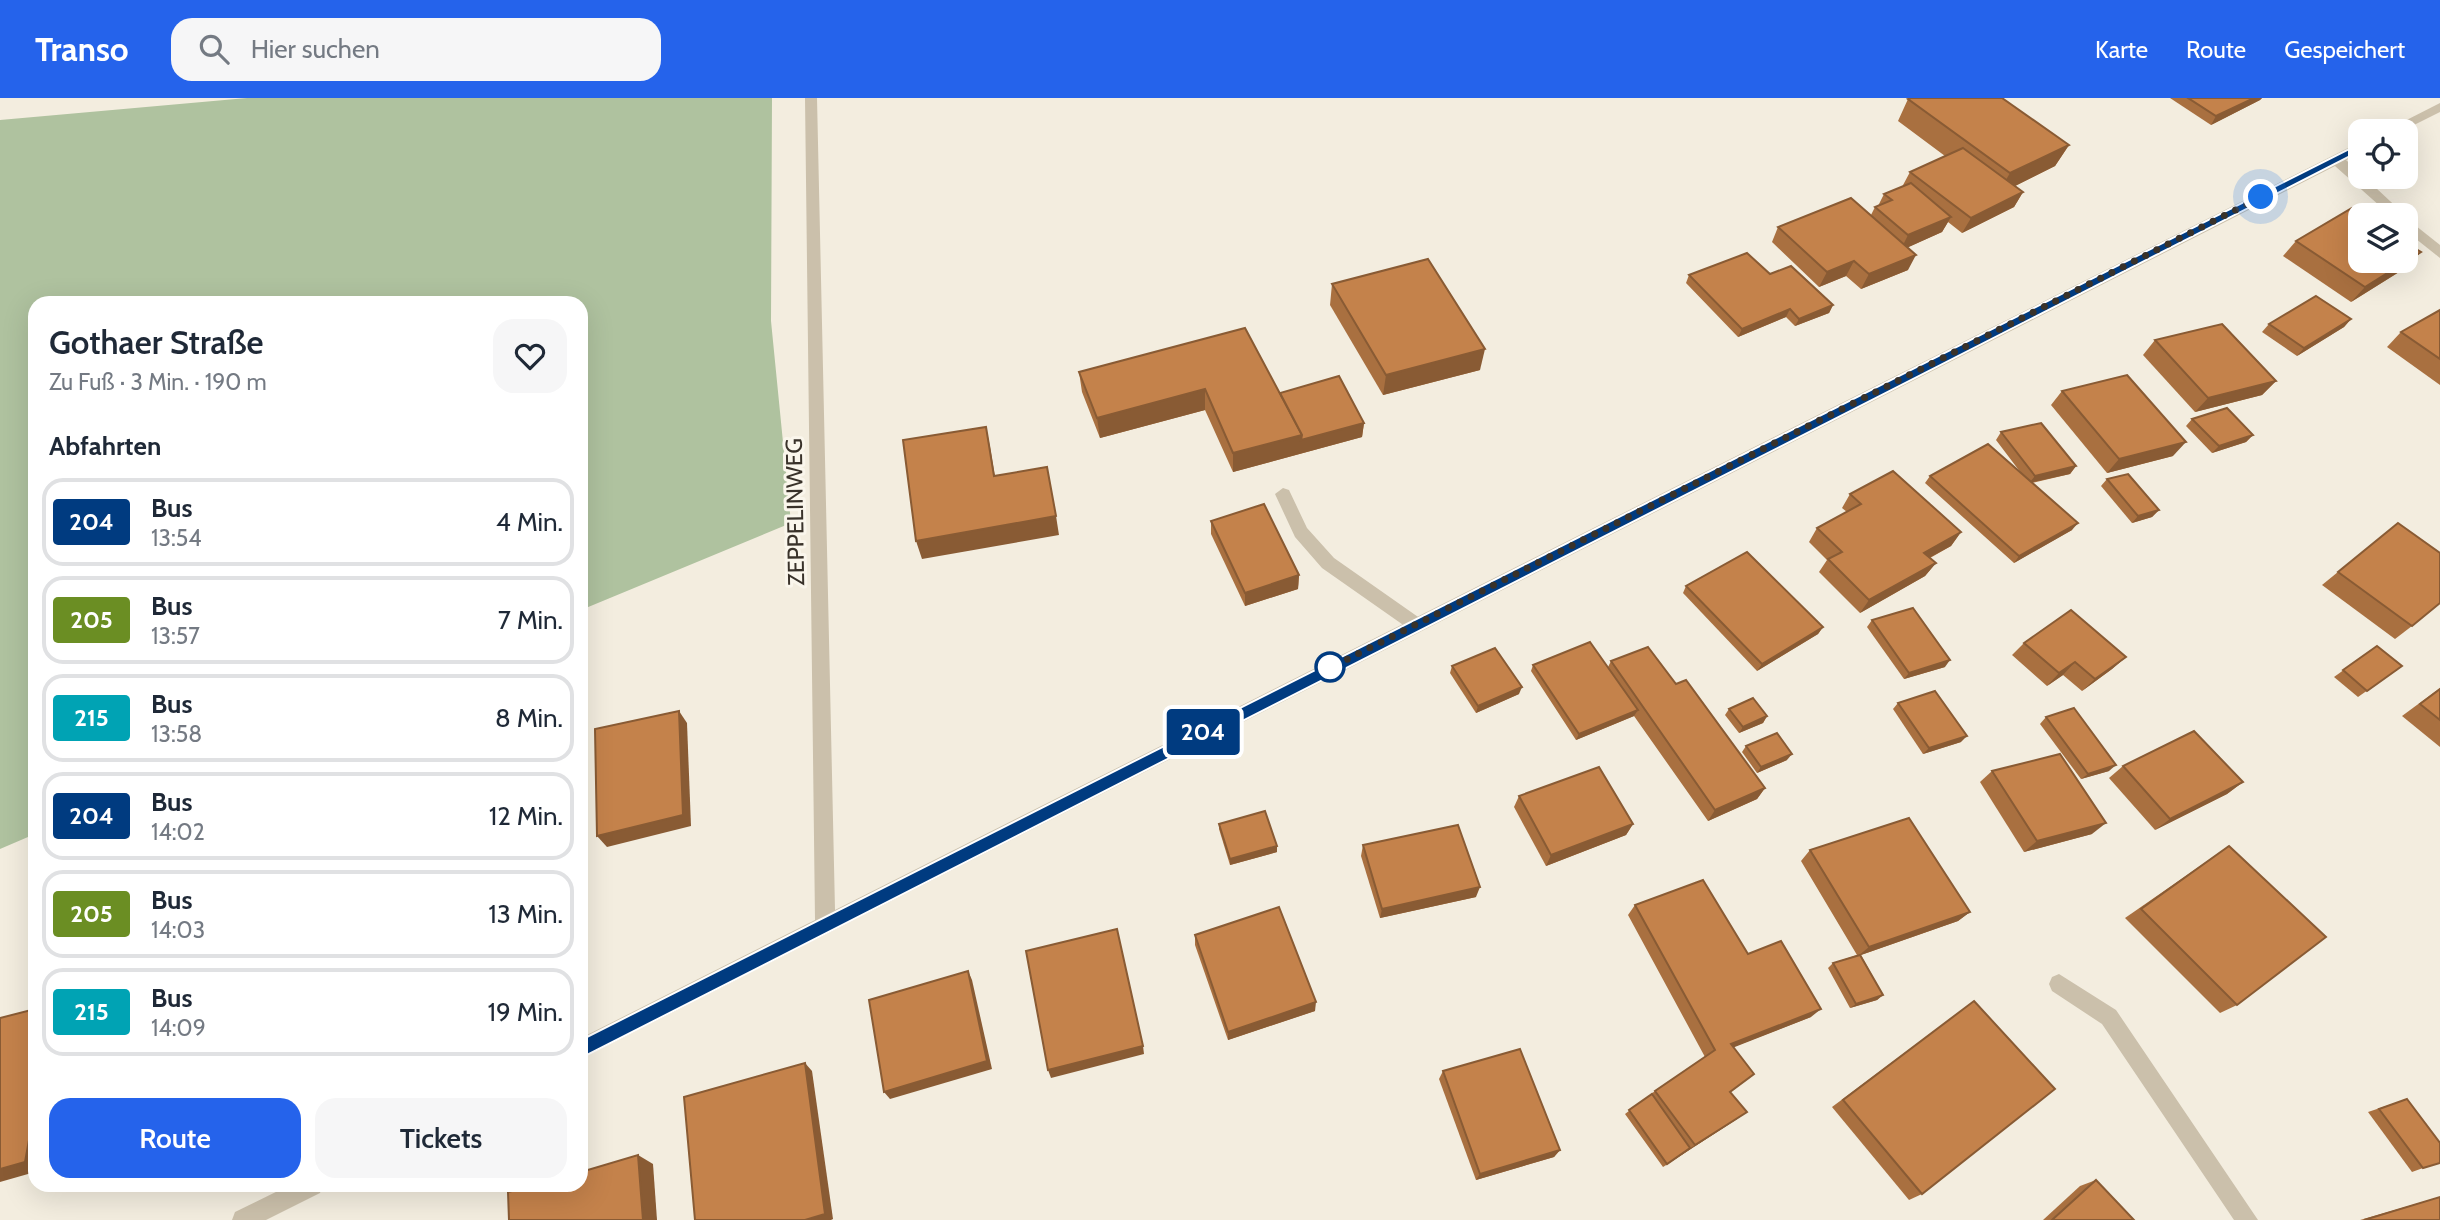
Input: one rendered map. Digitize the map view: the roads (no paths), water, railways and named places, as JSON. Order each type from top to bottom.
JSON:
[{"type":"street","name":"ZEPPELINWEG","points":[[811,98],[825,926]]},
{"type":"street","points":[[2416,119],[2440,107]]},
{"type":"street","points":[[588,1045],[2348,153]]},
{"type":"street","points":[[2336,159],[2385,203]]},
{"type":"street","points":[[2418,234],[2440,253]]},
{"type":"street","points":[[1283,494],[1301,532],[1328,563],[1415,624]]},
{"type":"street","points":[[2059,984],[2109,1017],[2247,1220]]},
{"type":"street","points":[[243,1220],[299,1192]]}]
